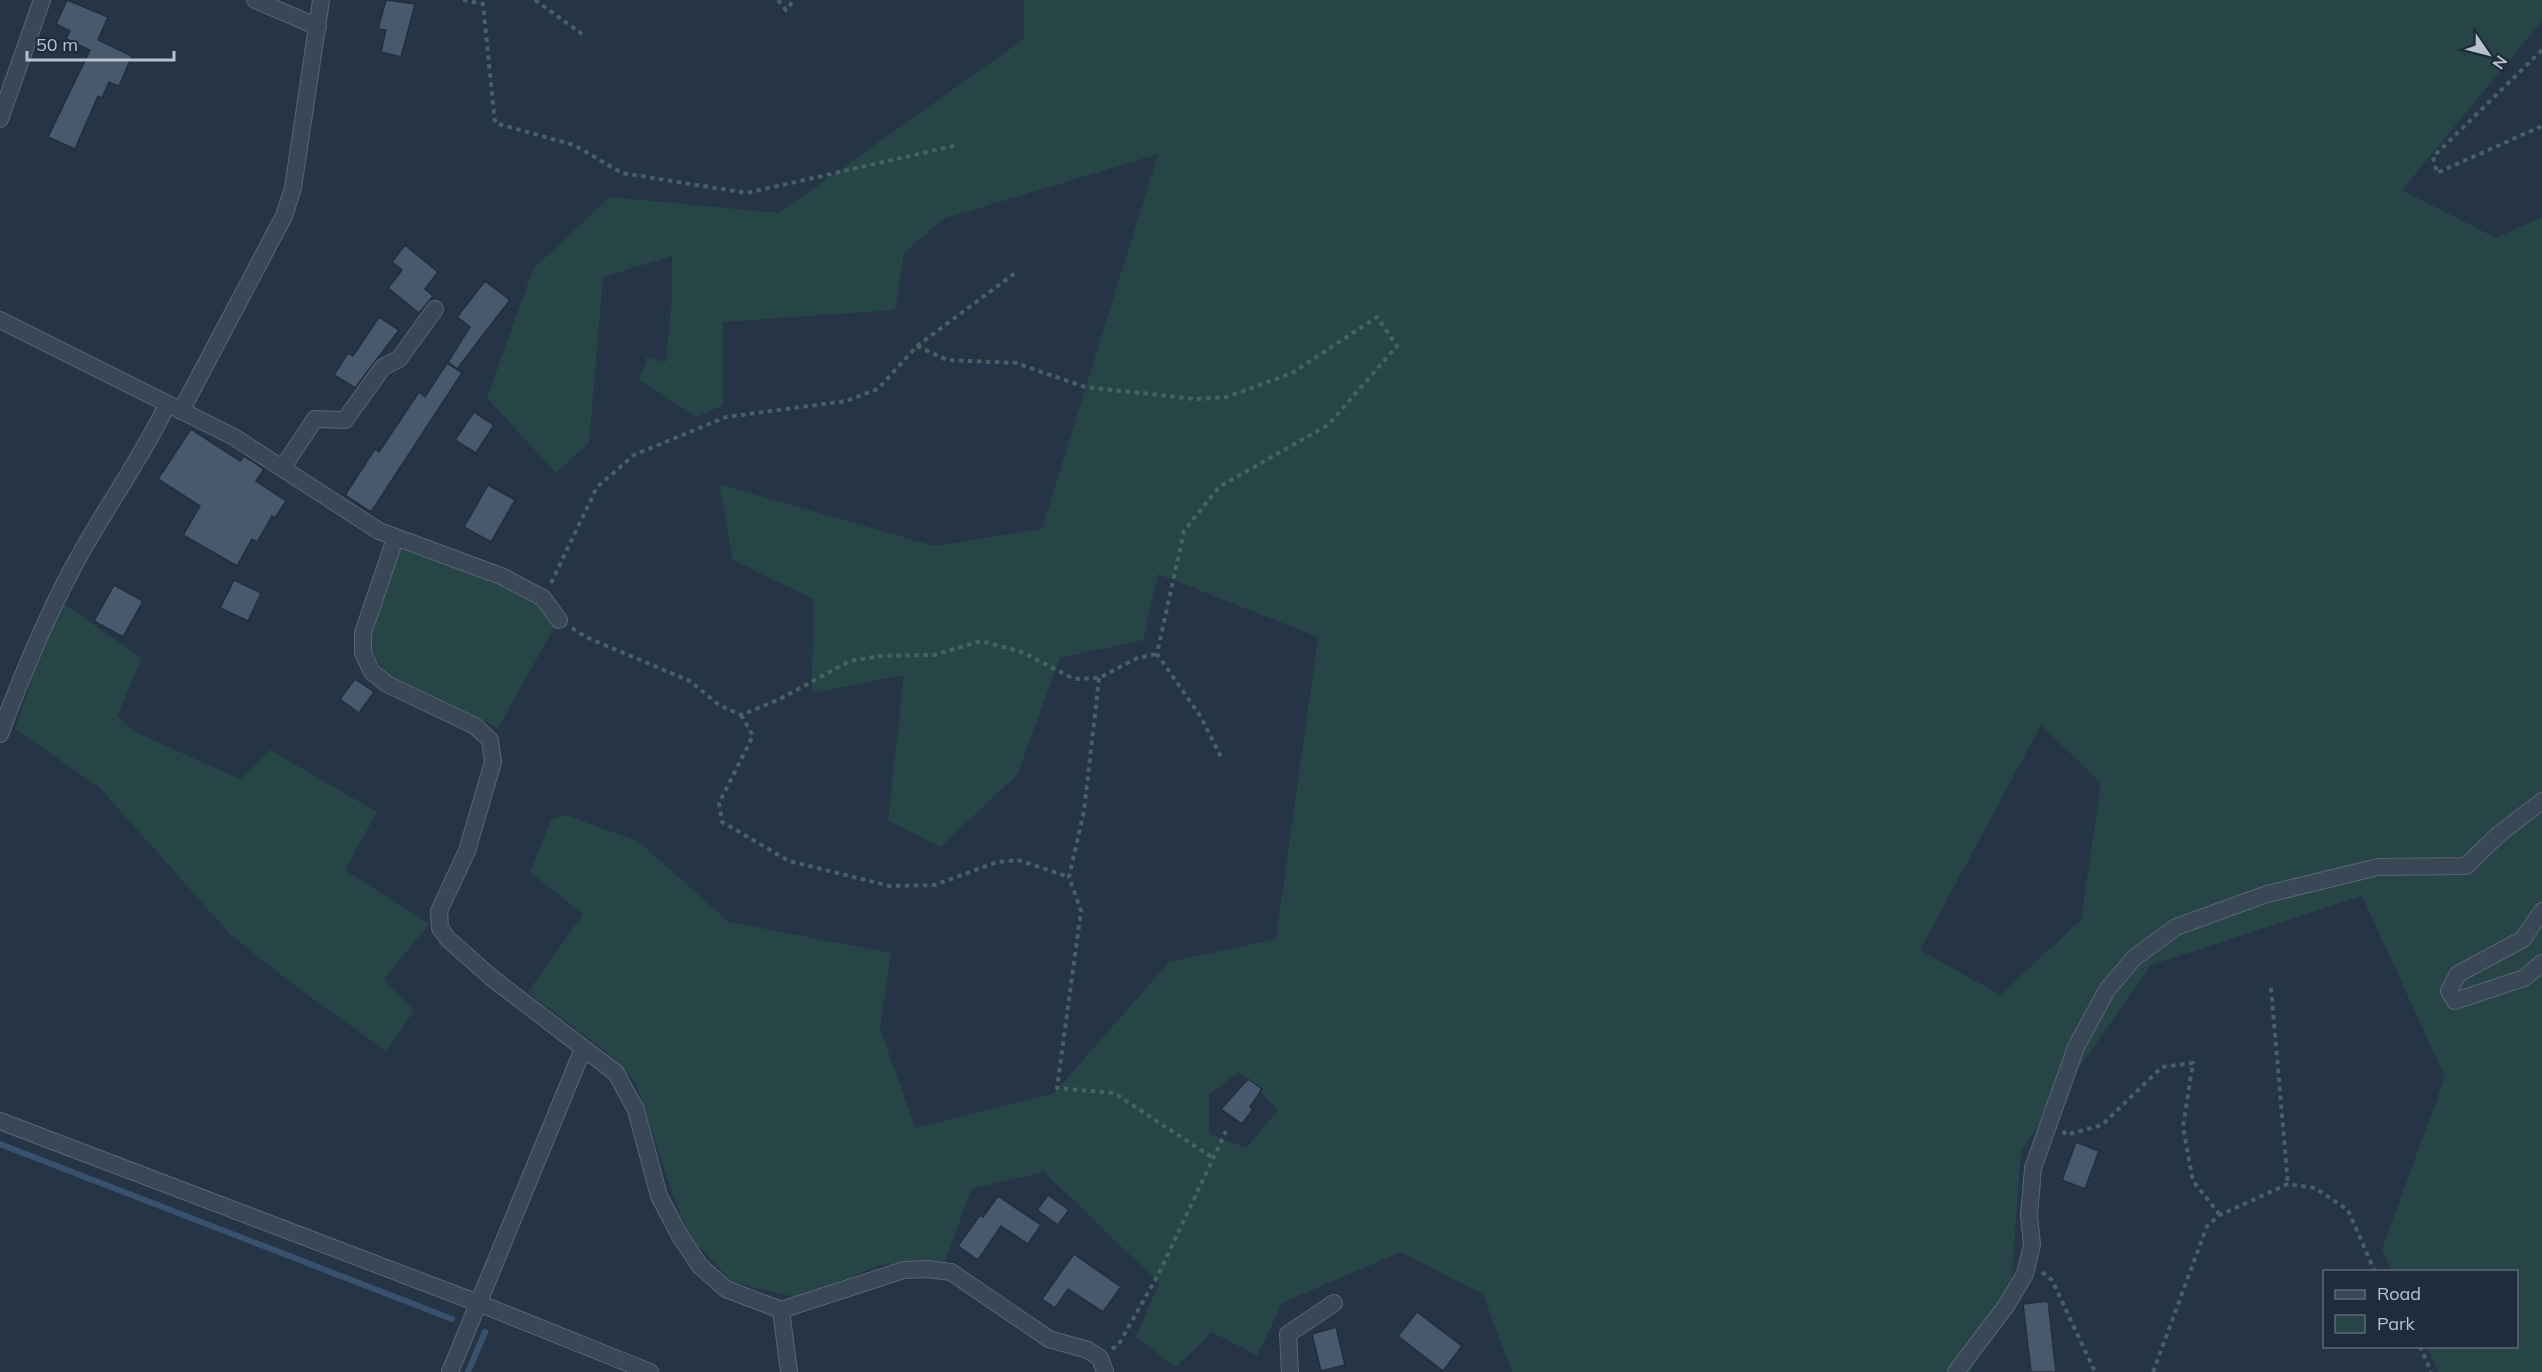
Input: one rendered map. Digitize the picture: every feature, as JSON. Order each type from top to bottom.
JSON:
[{"type":"street","points":[[0,119],[3,92],[42,0]]},
{"type":"street","points":[[255,0],[318,27]]},
{"type":"street","points":[[0,734],[31,651],[72,569],[153,435],[174,408],[284,216],[293,188],[321,0]]},
{"type":"street","points":[[283,467],[315,420],[345,420],[383,367],[399,359],[435,309]]},
{"type":"street","points":[[0,320],[234,436],[395,539],[501,576],[543,598],[559,620]]},
{"type":"street","points":[[395,539],[363,633],[363,653],[372,672],[387,684],[475,726],[490,740],[493,762],[467,851],[440,911],[440,928],[448,939],[492,978],[616,1073],[636,1110],[659,1196],[680,1236],[700,1266],[726,1289],[781,1310],[904,1270],[928,1269],[951,1272],[1049,1340],[1088,1350],[1102,1365]]},
{"type":"street","points":[[1956,1372],[2006,1306],[2030,1262],[2032,1245],[2029,1215],[2033,1168],[2076,1047],[2107,990],[2134,958],[2175,927],[2266,894],[2378,867],[2466,866],[2498,836],[2542,801]]},
{"type":"street","points":[[2542,911],[2523,939],[2458,974],[2449,991],[2455,1001],[2524,978],[2542,963]]},
{"type":"street","points":[[450,1372],[583,1049]]},
{"type":"street","points":[[0,1121],[478,1303],[650,1372]]},
{"type":"street","points":[[1290,1372],[1288,1334],[1334,1303]]},
{"type":"street","points":[[781,1310],[789,1372]]},
{"type":"path","points":[[463,0],[483,4],[489,0]]},
{"type":"path","points":[[535,0],[582,34]]},
{"type":"path","points":[[778,0],[786,10],[794,0]]},
{"type":"path","points":[[483,4],[495,123],[574,145],[622,173],[747,193],[958,145]]},
{"type":"path","points":[[2542,50],[2433,157],[2437,173],[2542,126]]},
{"type":"path","points":[[543,598],[597,487],[634,455],[726,417],[846,401],[878,389],[917,346],[1015,273]]},
{"type":"path","points":[[917,346],[947,360],[1016,363],[1085,387],[1197,399],[1227,397],[1292,373],[1377,317],[1397,346],[1328,425],[1219,487],[1185,531],[1157,654],[1201,717],[1222,759]]},
{"type":"path","points":[[559,620],[586,637],[690,681],[719,705],[741,715],[753,736],[719,803],[722,822],[789,861],[890,886],[935,885],[997,862],[1018,860],[1069,877]]},
{"type":"path","points":[[741,715],[778,700],[850,661],[880,656],[934,655],[981,641],[1022,652],[1074,679],[1099,678],[1137,658],[1157,654]]},
{"type":"path","points":[[1099,678],[1084,811],[1069,877],[1081,911],[1057,1088],[1114,1093],[1213,1158]]},
{"type":"path","points":[[2271,988],[2288,1184]]},
{"type":"path","points":[[2053,1112],[2066,1135],[2102,1125],[2162,1067],[2193,1063],[2183,1127],[2193,1181],[2220,1215]]},
{"type":"path","points":[[1102,1365],[1119,1344],[1159,1273],[1226,1131]]},
{"type":"path","points":[[2153,1372],[2207,1226],[2220,1215],[2288,1184],[2315,1188],[2348,1210],[2374,1270]]},
{"type":"path","points":[[2030,1262],[2052,1280],[2095,1372]]},
{"type":"path","points":[[2420,1348],[2431,1372]]},
{"type":"green space","points":[[1024,0],[2542,0],[2542,21],[2402,190],[2496,238],[2542,217],[2542,1372],[2438,1372],[2427,1348],[2518,1348],[2518,1270],[2392,1270],[2382,1249],[2445,1077],[2362,896],[2151,965],[2021,1151],[2012,1276],[1971,1372],[1512,1372],[1483,1294],[1401,1252],[1282,1303],[1257,1356],[1212,1332],[1176,1367],[1136,1337],[1159,1283],[1044,1172],[971,1189],[945,1262],[880,1265],[798,1298],[732,1282],[690,1237],[672,1192],[636,1083],[609,1054],[528,992],[583,914],[530,872],[551,820],[565,815],[638,841],[729,922],[891,953],[880,1028],[915,1128],[1054,1093],[1169,962],[1276,939],[1318,637],[1158,574],[1143,640],[1060,658],[1017,775],[940,847],[888,820],[904,675],[812,693],[813,599],[733,560],[719,484],[934,546],[1042,529],[1158,154],[943,219],[904,253],[895,310],[723,322],[723,405],[697,417],[639,380],[647,357],[666,362],[672,298],[672,256],[603,277],[589,443],[556,473],[487,398],[533,269],[610,197],[779,213],[1024,39]],"holes":[[[2041,725],[2101,783],[2081,920],[2000,995],[1920,950]],[[1239,1072],[1278,1110],[1246,1148],[1209,1134],[1209,1094]]]},
{"type":"green space","points":[[400,546],[533,599],[555,626],[498,728],[387,674],[368,647]]},
{"type":"green space","points":[[64,604],[142,658],[117,716],[133,731],[240,779],[270,750],[377,812],[345,870],[429,924],[384,979],[414,1011],[386,1051],[294,985],[230,934],[99,787],[15,729],[42,650]]},
{"type":"building","points":[[67,0],[108,17],[98,40],[132,56],[119,86],[109,82],[102,98],[98,96],[75,149],[48,137],[90,50],[66,39],[70,31],[56,24]]},
{"type":"building","points":[[386,0],[415,4],[401,57],[381,52],[386,30],[378,29]]},
{"type":"building","points":[[405,245],[438,272],[425,289],[433,296],[419,313],[388,288],[402,270],[392,262]]},
{"type":"building","points":[[485,281],[510,300],[457,369],[448,362],[470,327],[457,317]]},
{"type":"building","points":[[379,317],[399,330],[355,388],[334,375],[348,353],[353,356]]},
{"type":"building","points":[[447,363],[462,373],[371,512],[345,495],[375,449],[379,452],[419,392],[425,397]]},
{"type":"building","points":[[474,412],[494,425],[476,453],[455,440]]},
{"type":"building","points":[[191,429],[240,461],[244,456],[264,469],[256,481],[286,501],[275,518],[272,516],[257,542],[252,539],[237,566],[183,535],[200,506],[158,479]]},
{"type":"building","points":[[488,485],[515,500],[491,542],[464,527]]},
{"type":"building","points":[[234,580],[261,593],[248,621],[220,608]]},
{"type":"building","points":[[114,585],[143,601],[123,637],[94,621]]},
{"type":"building","points":[[355,679],[374,692],[359,713],[340,699]]},
{"type":"building","points":[[1248,1079],[1262,1089],[1250,1107],[1253,1109],[1242,1124],[1221,1109]]},
{"type":"building","points":[[2076,1142],[2099,1151],[2085,1189],[2062,1180]]},
{"type":"building","points":[[1048,1195],[1069,1210],[1058,1225],[1037,1210]]},
{"type":"building","points":[[998,1196],[1041,1225],[1028,1244],[1001,1226],[978,1260],[958,1246],[980,1215],[983,1217]]},
{"type":"building","points":[[1074,1254],[1121,1287],[1103,1312],[1068,1289],[1055,1308],[1042,1299]]},
{"type":"building","points":[[2048,1301],[2056,1372],[2031,1372],[2023,1304]]},
{"type":"building","points":[[1417,1312],[1462,1346],[1443,1371],[1398,1336]]},
{"type":"building","points":[[1336,1327],[1345,1365],[1321,1371],[1312,1334]]},
{"type":"waterway","points":[[0,1144],[452,1319]]},
{"type":"waterway","points":[[468,1372],[485,1332]]}]
